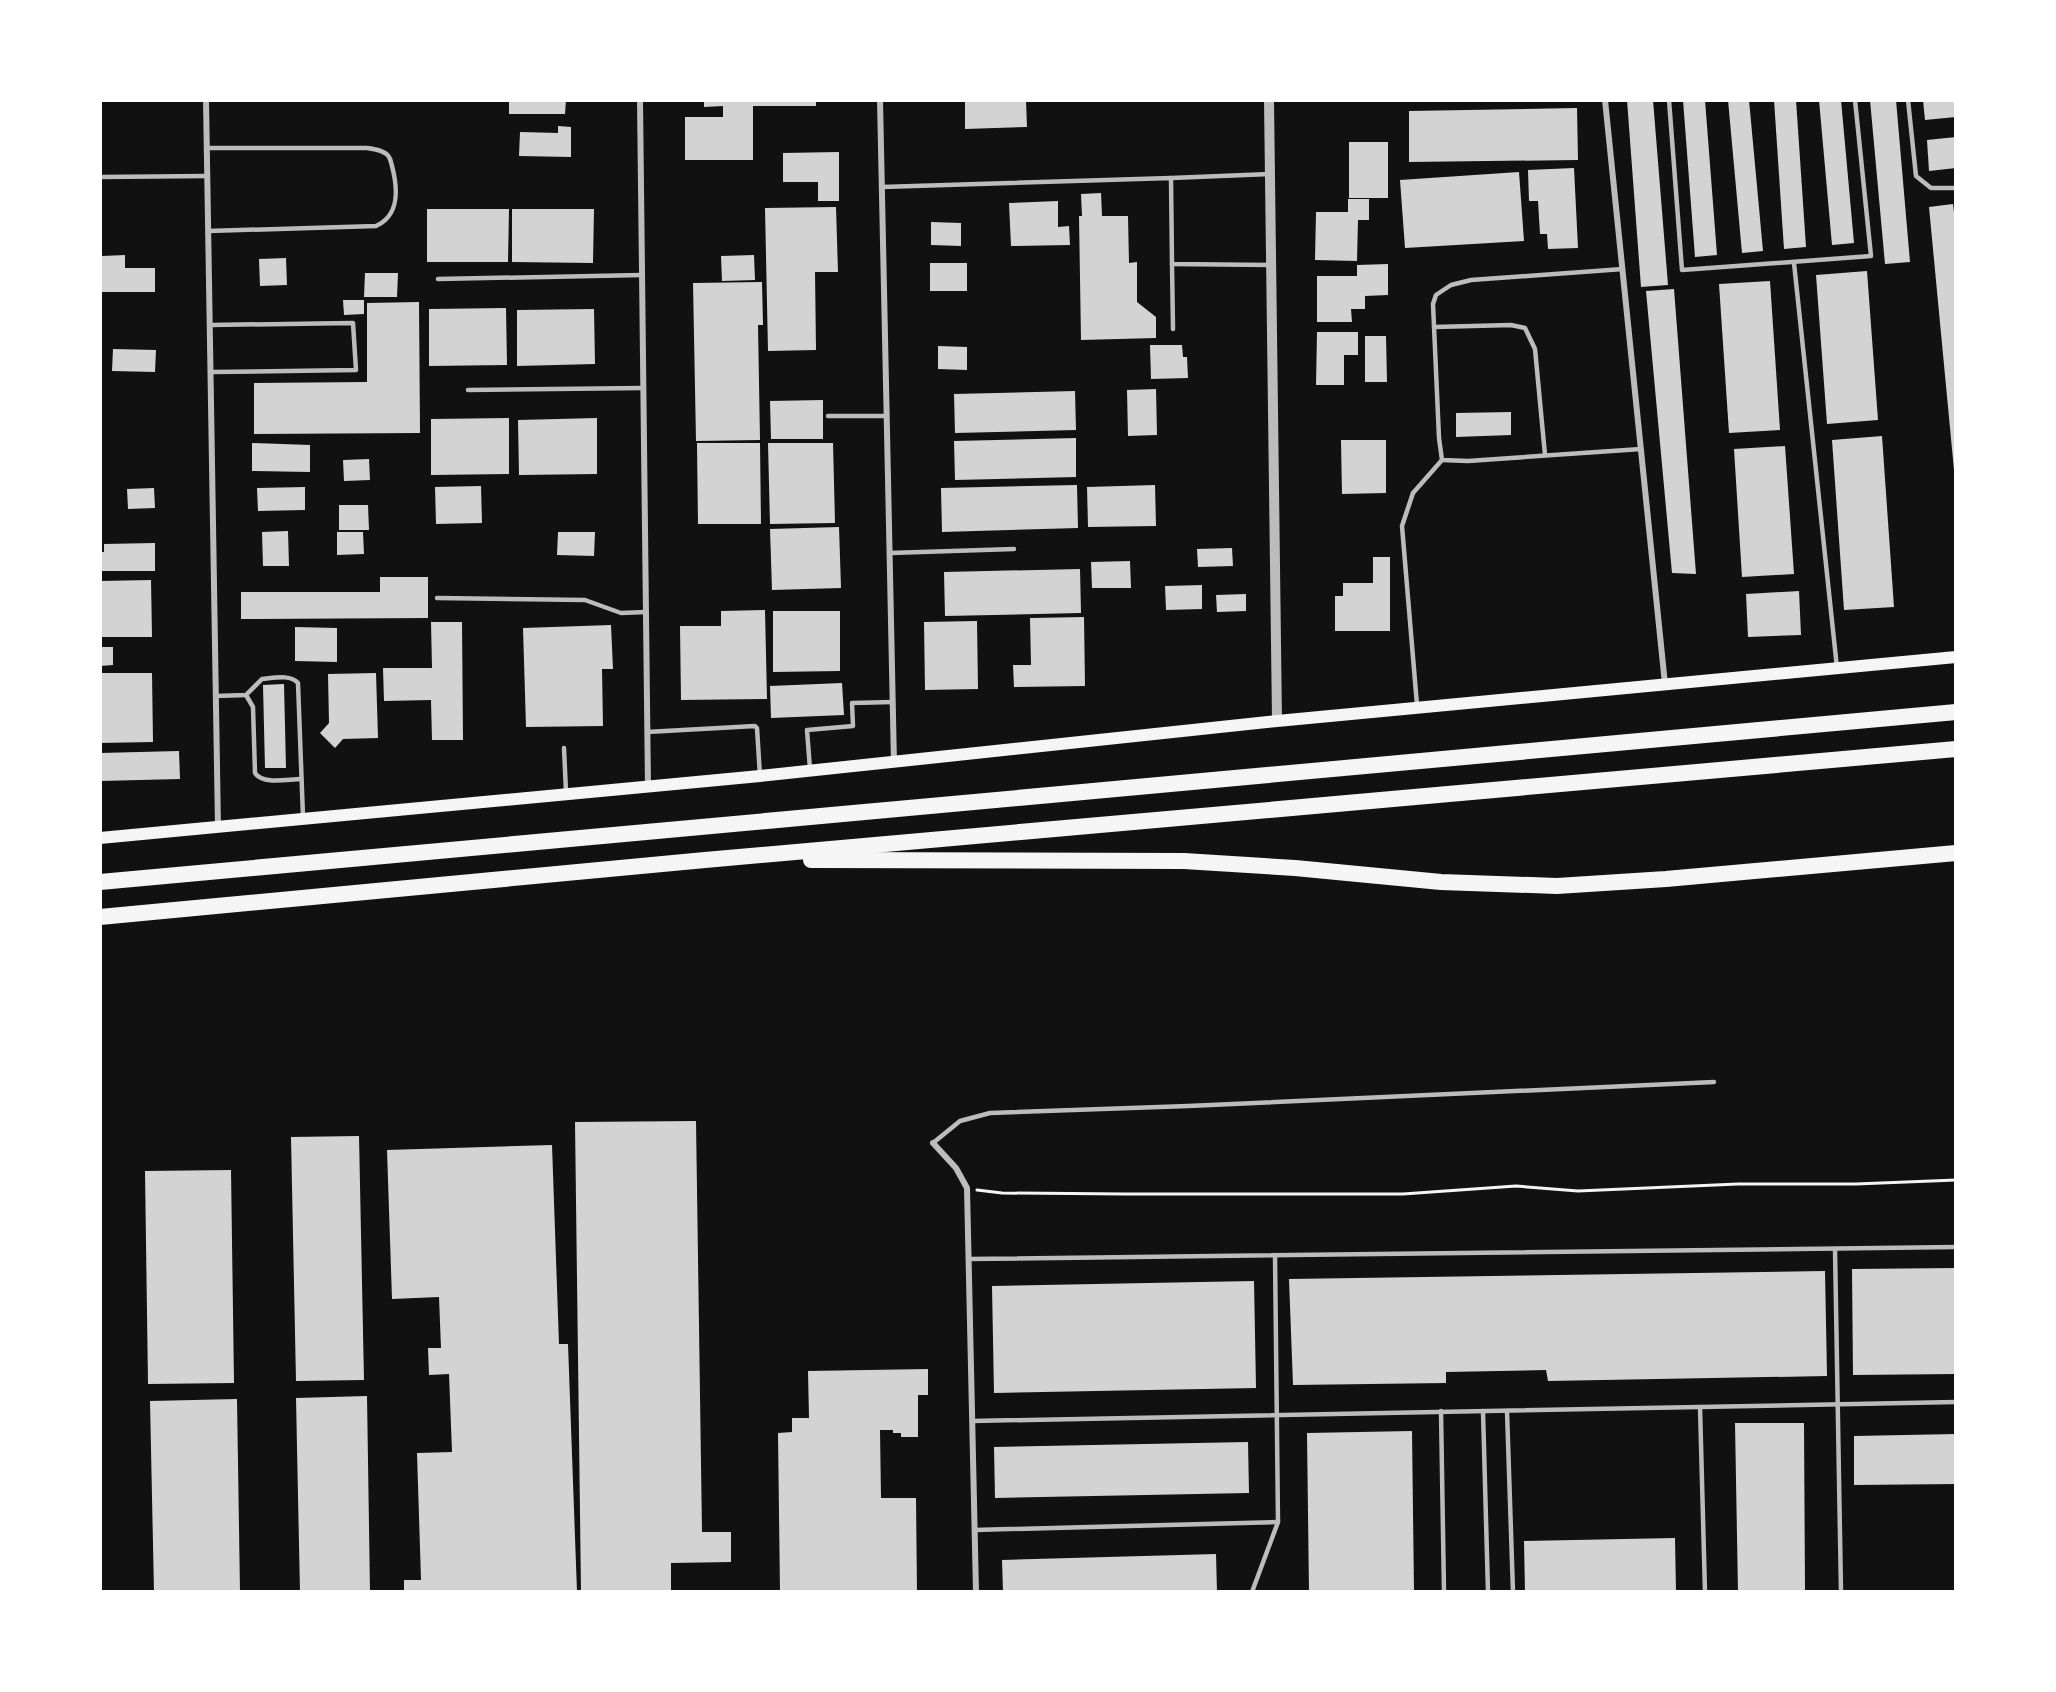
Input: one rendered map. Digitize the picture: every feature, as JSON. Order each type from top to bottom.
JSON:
[{"type":"highway","points":[[100,882],[1956,712]]},
{"type":"highway","points":[[100,917],[705,860],[1956,749]]},
{"type":"highway","points":[[705,860],[1184,861],[1295,868],[1442,882],[1557,886],[1666,879],[1956,853]]},
{"type":"main road","points":[[100,838],[566,795],[894,763],[1277,721],[1956,657]]},
{"type":"street","points":[[206,100],[218,827]]},
{"type":"street","points":[[640,100],[648,787]]},
{"type":"street","points":[[880,100],[894,763]]},
{"type":"street","points":[[1269,100],[1277,721]]},
{"type":"street","points":[[1605,100],[1665,684]]},
{"type":"street","points":[[933,1143],[956,1168],[966,1188],[976,1592]]},
{"type":"lane","points":[[1669,100],[1683,270],[1794,264],[1871,256],[1855,100]]},
{"type":"lane","points":[[1908,100],[1916,176],[1931,188],[1956,188]]},
{"type":"lane","points":[[206,148],[367,148],[381,151],[389,156],[396,181],[396,194],[391,214],[385,222],[376,226],[208,231]]},
{"type":"lane","points":[[882,187],[1270,174]]},
{"type":"lane","points":[[100,177],[207,176]]},
{"type":"lane","points":[[1171,178],[1173,329]]},
{"type":"lane","points":[[1172,264],[1272,265]]},
{"type":"lane","points":[[1794,264],[1837,668]]},
{"type":"lane","points":[[1417,708],[1402,526],[1413,493],[1442,460],[1433,304],[1436,295],[1451,285],[1471,280],[1623,269]]},
{"type":"lane","points":[[438,279],[642,275]]},
{"type":"lane","points":[[210,325],[352,322],[356,370],[211,372]]},
{"type":"lane","points":[[1434,327],[1511,325],[1526,328],[1535,348],[1545,456]]},
{"type":"lane","points":[[468,390],[643,388]]},
{"type":"lane","points":[[828,416],[887,416]]},
{"type":"lane","points":[[1442,460],[1468,461],[1641,449]]},
{"type":"lane","points":[[890,553],[1014,549]]},
{"type":"lane","points":[[437,598],[585,600],[621,613],[646,612]]},
{"type":"lane","points":[[216,696],[246,695],[262,679],[289,678],[295,680],[297,683],[303,819]]},
{"type":"lane","points":[[246,695],[253,708],[255,773],[259,778],[265,780],[301,779]]},
{"type":"lane","points":[[810,771],[807,730],[854,726],[852,704],[893,702]]},
{"type":"lane","points":[[647,732],[755,726],[760,776]]},
{"type":"lane","points":[[564,748],[566,795]]},
{"type":"lane","points":[[933,1143],[960,1120],[990,1113],[1200,1106],[1714,1082]]},
{"type":"lane","points":[[968,1259],[1956,1247]]},
{"type":"lane","points":[[1835,1249],[1841,1592]]},
{"type":"lane","points":[[1252,1592],[1278,1522],[1275,1255]]},
{"type":"lane","points":[[972,1421],[1956,1402]]},
{"type":"lane","points":[[1700,1407],[1705,1592]]},
{"type":"lane","points":[[1482,1411],[1488,1592]]},
{"type":"lane","points":[[1507,1411],[1513,1592]]},
{"type":"lane","points":[[1441,1412],[1444,1592]]},
{"type":"lane","points":[[975,1530],[1278,1522]]},
{"type":"path","points":[[966,1188],[1013,1193],[1403,1194],[1516,1186],[1578,1191],[1738,1184],[1856,1184],[1956,1180]]},
{"type":"building","points":[[509,100],[566,100],[565,114],[509,114]]},
{"type":"building","points":[[704,100],[816,100],[816,106],[753,106],[753,160],[685,160],[685,117],[723,117],[723,106],[704,107]]},
{"type":"building","points":[[965,100],[1026,100],[1027,127],[965,129]]},
{"type":"building","points":[[1627,100],[1653,100],[1668,285],[1641,287]]},
{"type":"building","points":[[1683,100],[1705,100],[1717,255],[1695,257]]},
{"type":"building","points":[[1728,100],[1749,100],[1763,251],[1742,253]]},
{"type":"building","points":[[1774,100],[1796,100],[1806,247],[1784,249]]},
{"type":"building","points":[[1819,100],[1841,100],[1854,243],[1832,245]]},
{"type":"building","points":[[1870,100],[1896,100],[1910,262],[1885,264]]},
{"type":"building","points":[[1923,100],[1956,100],[1956,117],[1925,120]]},
{"type":"building","points":[[1577,108],[1578,160],[1409,162],[1409,111]]},
{"type":"building","points":[[558,126],[571,127],[571,157],[519,156],[520,132],[558,133]]},
{"type":"building","points":[[1956,137],[1956,168],[1929,171],[1927,140]]},
{"type":"building","points":[[1349,142],[1388,142],[1388,198],[1349,198]]},
{"type":"building","points":[[839,152],[839,201],[818,201],[818,182],[783,182],[783,153]]},
{"type":"building","points":[[1574,168],[1578,248],[1548,249],[1547,234],[1540,234],[1538,201],[1529,201],[1528,170]]},
{"type":"building","points":[[1519,172],[1524,241],[1405,248],[1400,180]]},
{"type":"building","points":[[1101,193],[1102,216],[1128,216],[1129,263],[1137,262],[1137,302],[1156,317],[1156,338],[1081,340],[1079,216],[1082,216],[1081,194]]},
{"type":"building","points":[[1348,199],[1369,199],[1369,220],[1358,220],[1357,261],[1315,260],[1316,212],[1348,212]]},
{"type":"building","points":[[1058,201],[1058,227],[1069,226],[1070,245],[1011,246],[1009,203]]},
{"type":"building","points":[[1953,204],[1956,229],[1956,470],[1954,470],[1929,207]]},
{"type":"building","points":[[836,207],[838,272],[815,272],[816,350],[768,351],[765,208]]},
{"type":"building","points":[[427,209],[509,209],[508,262],[427,262]]},
{"type":"building","points":[[512,209],[594,209],[593,263],[512,262]]},
{"type":"building","points":[[931,222],[961,223],[961,246],[931,245]]},
{"type":"building","points":[[125,255],[125,268],[155,268],[155,292],[100,292],[102,256]]},
{"type":"building","points":[[754,255],[755,280],[722,281],[721,256]]},
{"type":"building","points":[[286,258],[287,285],[260,286],[259,259]]},
{"type":"building","points":[[930,263],[967,263],[967,291],[930,291]]},
{"type":"building","points":[[1388,264],[1388,295],[1365,296],[1365,309],[1351,309],[1352,322],[1317,322],[1317,276],[1357,276],[1357,265]]},
{"type":"building","points":[[1867,271],[1878,420],[1827,424],[1816,275]]},
{"type":"building","points":[[365,273],[398,273],[397,297],[364,297]]},
{"type":"building","points":[[1770,281],[1780,430],[1729,433],[1719,284]]},
{"type":"building","points":[[762,282],[763,325],[758,325],[760,440],[696,441],[693,283]]},
{"type":"building","points":[[1674,289],[1696,574],[1672,573],[1646,291]]},
{"type":"building","points":[[343,300],[364,300],[364,314],[344,315]]},
{"type":"building","points":[[419,302],[420,433],[254,434],[254,383],[367,382],[367,303]]},
{"type":"building","points":[[506,308],[507,365],[429,366],[429,309]]},
{"type":"building","points":[[594,309],[595,364],[517,366],[517,310]]},
{"type":"building","points":[[1317,332],[1358,332],[1358,355],[1344,355],[1344,385],[1316,385]]},
{"type":"building","points":[[1365,336],[1386,336],[1387,382],[1365,382]]},
{"type":"building","points":[[1150,345],[1182,345],[1183,357],[1187,357],[1188,378],[1151,379]]},
{"type":"building","points":[[938,346],[967,347],[967,370],[938,369]]},
{"type":"building","points":[[113,349],[156,350],[155,372],[112,371]]},
{"type":"building","points":[[1156,389],[1157,435],[1128,436],[1127,390]]},
{"type":"building","points":[[1075,391],[1076,430],[955,433],[954,394]]},
{"type":"building","points":[[823,400],[823,439],[771,439],[770,401]]},
{"type":"building","points":[[1511,412],[1511,435],[1456,437],[1456,413]]},
{"type":"building","points":[[509,418],[509,474],[431,475],[431,419]]},
{"type":"building","points":[[597,418],[597,474],[519,475],[518,420]]},
{"type":"building","points":[[1882,436],[1894,607],[1844,610],[1832,440]]},
{"type":"building","points":[[1076,438],[1076,477],[955,480],[954,441]]},
{"type":"building","points":[[1341,440],[1386,440],[1386,493],[1342,494]]},
{"type":"building","points":[[252,443],[310,445],[310,472],[252,471]]},
{"type":"building","points":[[697,443],[760,443],[761,524],[698,524]]},
{"type":"building","points":[[768,443],[833,443],[835,523],[770,524]]},
{"type":"building","points":[[1785,446],[1794,574],[1742,577],[1734,449]]},
{"type":"building","points":[[369,459],[370,480],[344,481],[343,460]]},
{"type":"building","points":[[1077,485],[1078,528],[942,532],[941,488]]},
{"type":"building","points":[[1155,485],[1156,526],[1088,527],[1087,487]]},
{"type":"building","points":[[481,486],[482,523],[436,524],[435,487]]},
{"type":"building","points":[[305,487],[305,510],[258,511],[257,488]]},
{"type":"building","points":[[154,488],[155,508],[128,509],[127,489]]},
{"type":"building","points":[[339,505],[368,505],[369,530],[339,530]]},
{"type":"building","points":[[839,527],[841,588],[772,590],[770,529]]},
{"type":"building","points":[[288,531],[289,566],[263,566],[262,532]]},
{"type":"building","points":[[337,532],[363,532],[364,554],[337,555]]},
{"type":"building","points":[[558,532],[595,532],[594,556],[557,555]]},
{"type":"building","points":[[155,543],[155,571],[100,571],[100,552],[104,552],[104,544]]},
{"type":"building","points":[[1232,548],[1233,566],[1198,567],[1197,549]]},
{"type":"building","points":[[1373,557],[1390,557],[1390,631],[1335,631],[1335,596],[1343,596],[1343,583],[1373,583]]},
{"type":"building","points":[[1130,561],[1131,588],[1092,588],[1091,562]]},
{"type":"building","points":[[1080,569],[1081,613],[945,616],[944,572]]},
{"type":"building","points":[[380,577],[428,577],[428,618],[241,619],[241,592],[380,592]]},
{"type":"building","points":[[151,580],[152,637],[100,637],[100,581]]},
{"type":"building","points":[[1202,585],[1202,609],[1166,610],[1165,586]]},
{"type":"building","points":[[1799,591],[1801,635],[1748,637],[1746,594]]},
{"type":"building","points":[[1246,594],[1246,611],[1217,612],[1216,595]]},
{"type":"building","points":[[765,610],[767,699],[681,700],[680,626],[721,626],[721,611]]},
{"type":"building","points":[[773,611],[840,611],[840,671],[773,672]]},
{"type":"building","points":[[1084,617],[1085,686],[1014,687],[1013,665],[1031,665],[1030,618]]},
{"type":"building","points":[[977,621],[978,689],[925,690],[924,622]]},
{"type":"building","points":[[431,622],[462,622],[463,740],[432,740],[431,700],[384,701],[383,668],[432,668]]},
{"type":"building","points":[[611,625],[613,669],[602,669],[603,726],[526,727],[523,628]]},
{"type":"building","points":[[295,627],[337,628],[337,662],[295,661]]},
{"type":"building","points":[[100,647],[113,647],[113,665],[100,666]]},
{"type":"building","points":[[100,673],[152,673],[153,742],[100,743]]},
{"type":"building","points":[[376,673],[378,738],[343,739],[335,748],[320,733],[329,723],[328,674]]},
{"type":"building","points":[[842,683],[844,715],[771,718],[770,686]]},
{"type":"building","points":[[284,684],[286,768],[265,768],[263,685]]},
{"type":"building","points":[[179,751],[180,779],[100,781],[100,753]]},
{"type":"building","points":[[696,1121],[702,1532],[731,1532],[731,1562],[671,1563],[671,1591],[581,1592],[575,1122]]},
{"type":"building","points":[[359,1136],[364,1380],[296,1381],[291,1137]]},
{"type":"building","points":[[552,1145],[559,1344],[568,1344],[577,1592],[404,1592],[404,1580],[421,1580],[417,1453],[452,1452],[449,1374],[429,1375],[428,1348],[441,1348],[439,1297],[392,1299],[387,1150]]},
{"type":"building","points":[[231,1170],[234,1383],[148,1384],[145,1171]]},
{"type":"building","points":[[1956,1268],[1956,1374],[1853,1375],[1852,1269]]},
{"type":"building","points":[[1825,1271],[1827,1376],[1548,1381],[1546,1370],[1446,1372],[1446,1383],[1293,1385],[1289,1279]]},
{"type":"building","points":[[1254,1281],[1256,1388],[994,1393],[992,1286]]},
{"type":"building","points":[[928,1369],[928,1395],[918,1395],[918,1437],[901,1437],[901,1433],[893,1433],[893,1430],[880,1430],[881,1498],[916,1498],[917,1592],[780,1592],[778,1433],[792,1432],[792,1418],[809,1418],[808,1371]]},
{"type":"building","points":[[367,1396],[370,1592],[300,1592],[296,1398]]},
{"type":"building","points":[[237,1399],[240,1592],[154,1592],[150,1401]]},
{"type":"building","points":[[1735,1423],[1804,1423],[1805,1592],[1738,1592]]},
{"type":"building","points":[[1412,1431],[1414,1592],[1309,1592],[1307,1433]]},
{"type":"building","points":[[1956,1434],[1956,1484],[1854,1485],[1854,1436]]},
{"type":"building","points":[[1248,1442],[1249,1493],[995,1498],[994,1447]]},
{"type":"building","points":[[1675,1538],[1676,1592],[1525,1592],[1524,1541]]},
{"type":"building","points":[[1216,1554],[1217,1592],[1003,1592],[1002,1560]]}]
